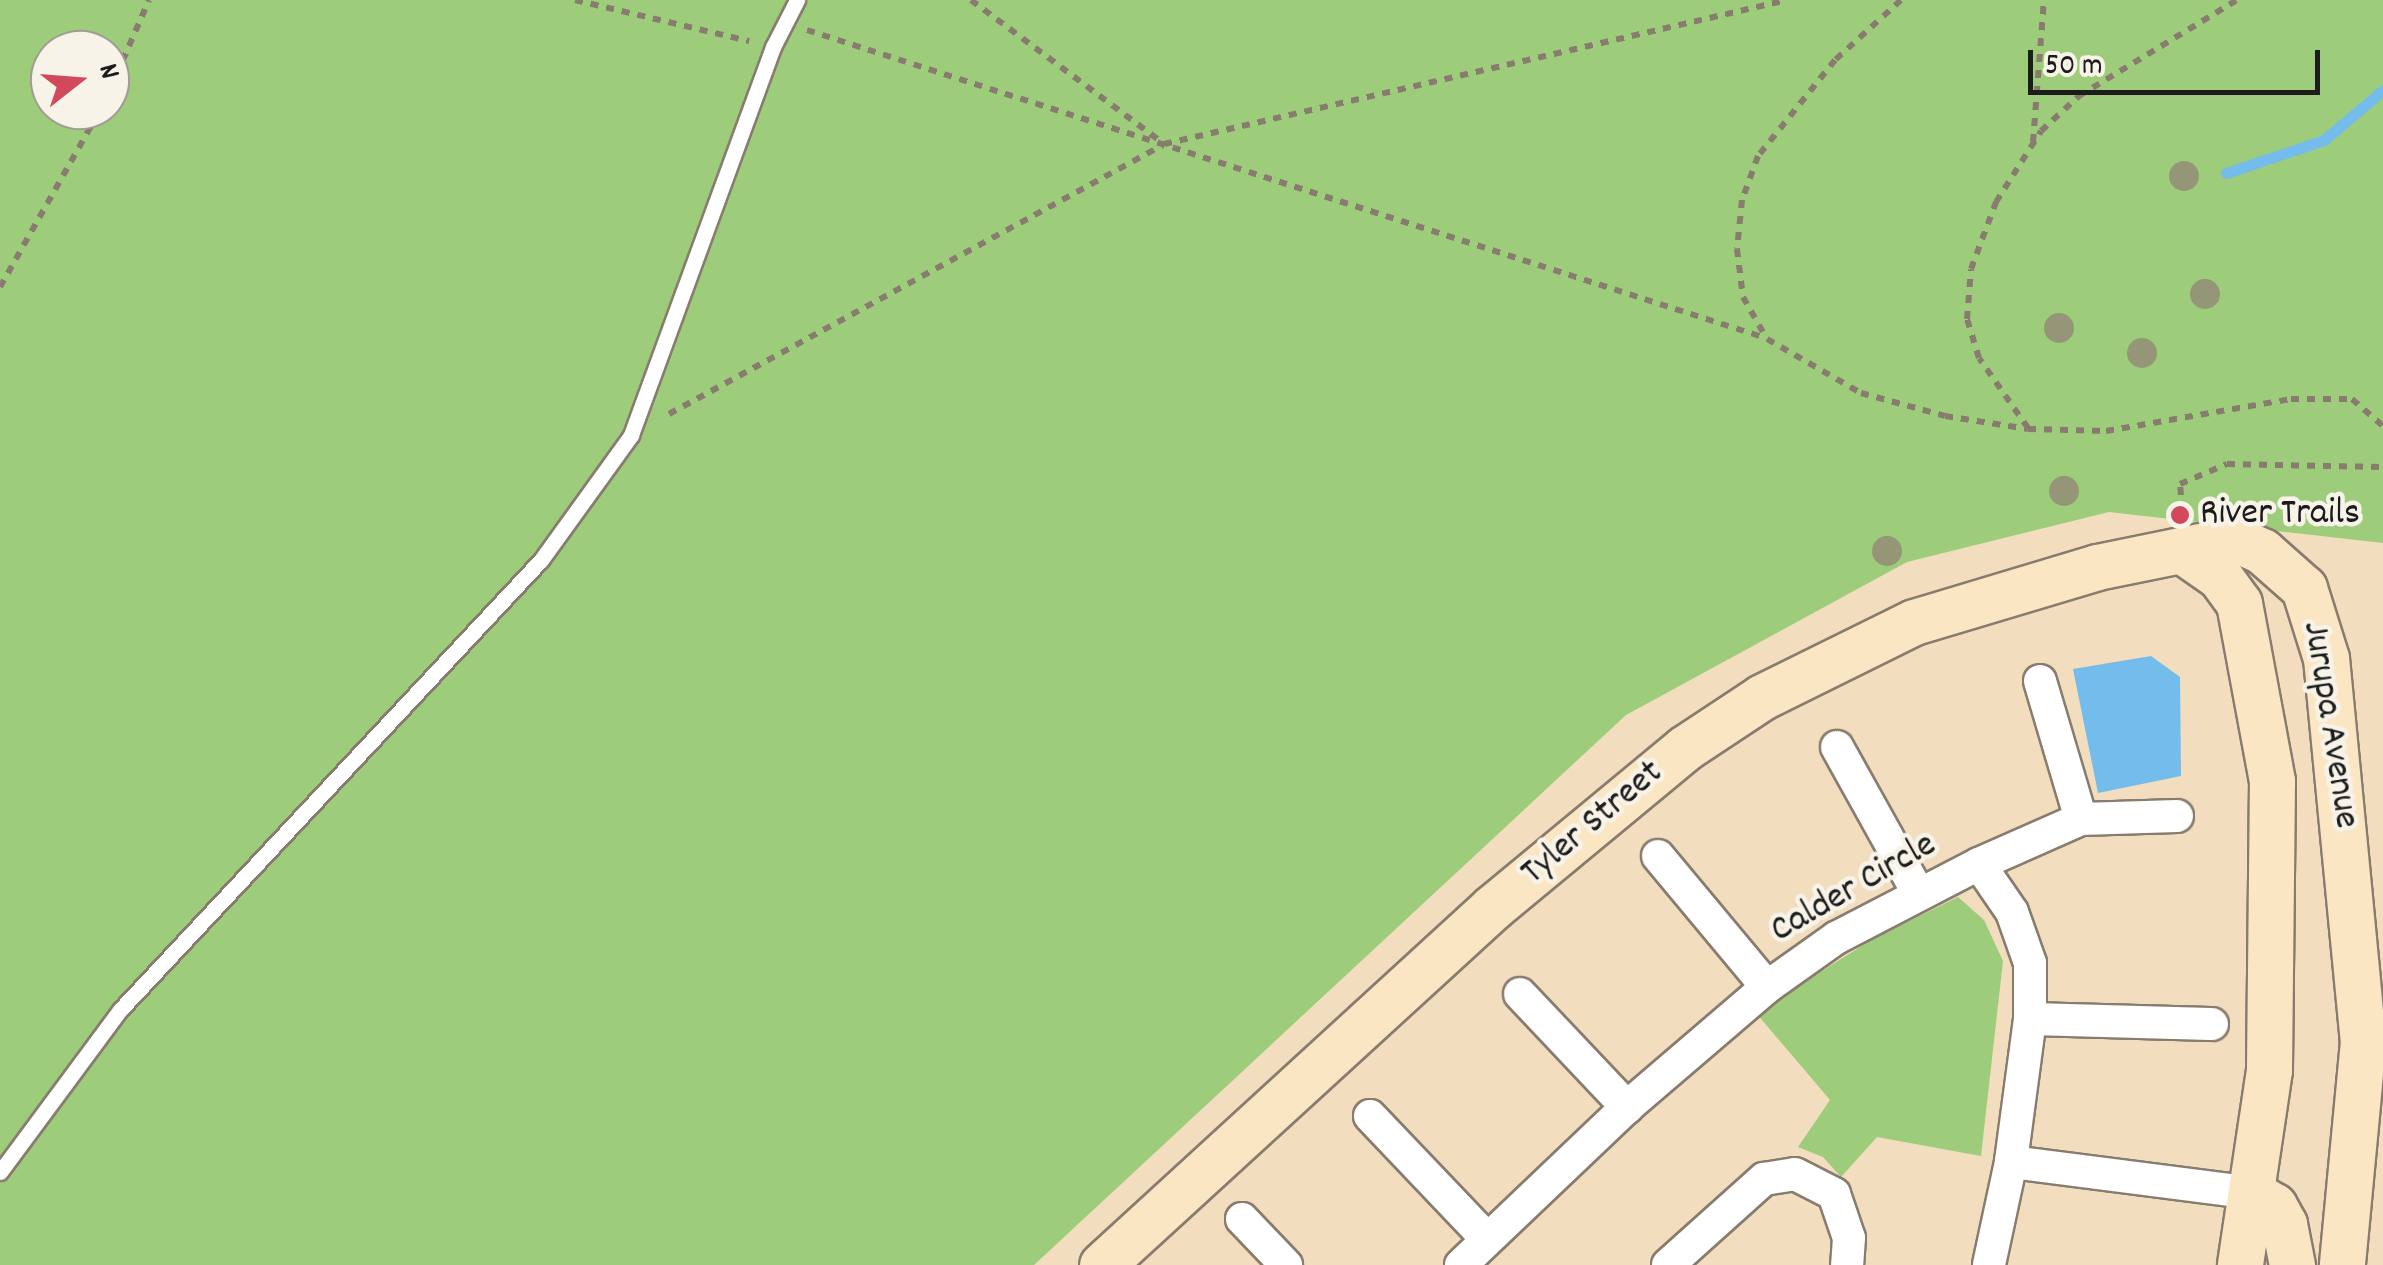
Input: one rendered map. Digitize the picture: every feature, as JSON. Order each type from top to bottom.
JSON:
[{"type":"main road","name":"Jurupa Avenue","points":[[2183,551],[2234,539],[2282,565],[2304,588],[2326,658],[2364,1040],[2342,1265]]},
{"type":"main road","name":"Jurupa Avenue","points":[[2183,551],[2220,577],[2239,604],[2272,781],[2269,1070],[2240,1265]]},
{"type":"main road","name":"Tyler Street","points":[[1102,1265],[1493,907],[1672,758],[1762,697],[1914,622],[2096,567],[2183,551]]},
{"type":"main road","points":[[2252,1194],[2279,1215],[2292,1265]]},
{"type":"street","points":[[2040,681],[2081,819]]},
{"type":"street","points":[[1837,747],[1917,891]]},
{"type":"street","points":[[1979,864],[2081,819],[2177,816]]},
{"type":"street","points":[[1658,856],[1767,987]]},
{"type":"street","name":"Calder Circle","points":[[1461,1265],[1627,1107],[1767,987],[1917,891],[1979,864],[2012,912],[2030,963],[2030,1019],[2011,1162],[1989,1265]]},
{"type":"street","points":[[1520,994],[1627,1107]]},
{"type":"street","points":[[2030,1019],[2212,1024]]},
{"type":"street","points":[[1370,1116],[1487,1239]]},
{"type":"street","points":[[2011,1162],[2252,1194]]},
{"type":"street","points":[[1668,1265],[1764,1178],[1794,1174],[1834,1194],[1849,1238],[1847,1265]]},
{"type":"street","points":[[1242,1219],[1286,1265]]},
{"type":"lane","points":[[0,1172],[120,1010],[541,560],[631,435],[774,47],[797,0]]},
{"type":"path","points":[[130,45],[150,0]]},
{"type":"path","points":[[575,0],[774,47]]},
{"type":"path","points":[[971,0],[1164,144]]},
{"type":"path","points":[[631,435],[1164,144],[1787,0]]},
{"type":"path","points":[[1768,339],[1743,297],[1737,248],[1742,200],[1758,156],[1836,60],[1901,0]]},
{"type":"path","points":[[2034,143],[2044,0]]},
{"type":"path","points":[[2028,429],[1979,358],[1967,318],[1971,269],[1996,202],[2034,143],[2079,96],[2237,0]]},
{"type":"path","points":[[786,23],[1768,339],[1861,394],[1944,416],[2028,429],[2106,431],[2306,399],[2352,399],[2383,426]]},
{"type":"path","points":[[0,288],[89,130]]},
{"type":"path","points":[[2183,551],[2180,484],[2227,464],[2383,467]]},
{"type":"green space","points":[[0,0],[2383,0],[2383,543],[2109,512],[1907,562],[1626,715],[1034,1265],[0,1265]]},
{"type":"green space","points":[[1958,897],[1984,920],[2003,961],[1981,1156],[1877,1137],[1841,1177],[1823,1157],[1798,1147],[1830,1100],[1756,1013],[1871,940]]},
{"type":"water","points":[[2151,656],[2180,677],[2181,776],[2098,793],[2073,669]]},
{"type":"waterway","points":[[2226,173],[2324,140],[2383,90]]},
{"type":"place","name":"River Trails","points":[[2180,515]]}]
